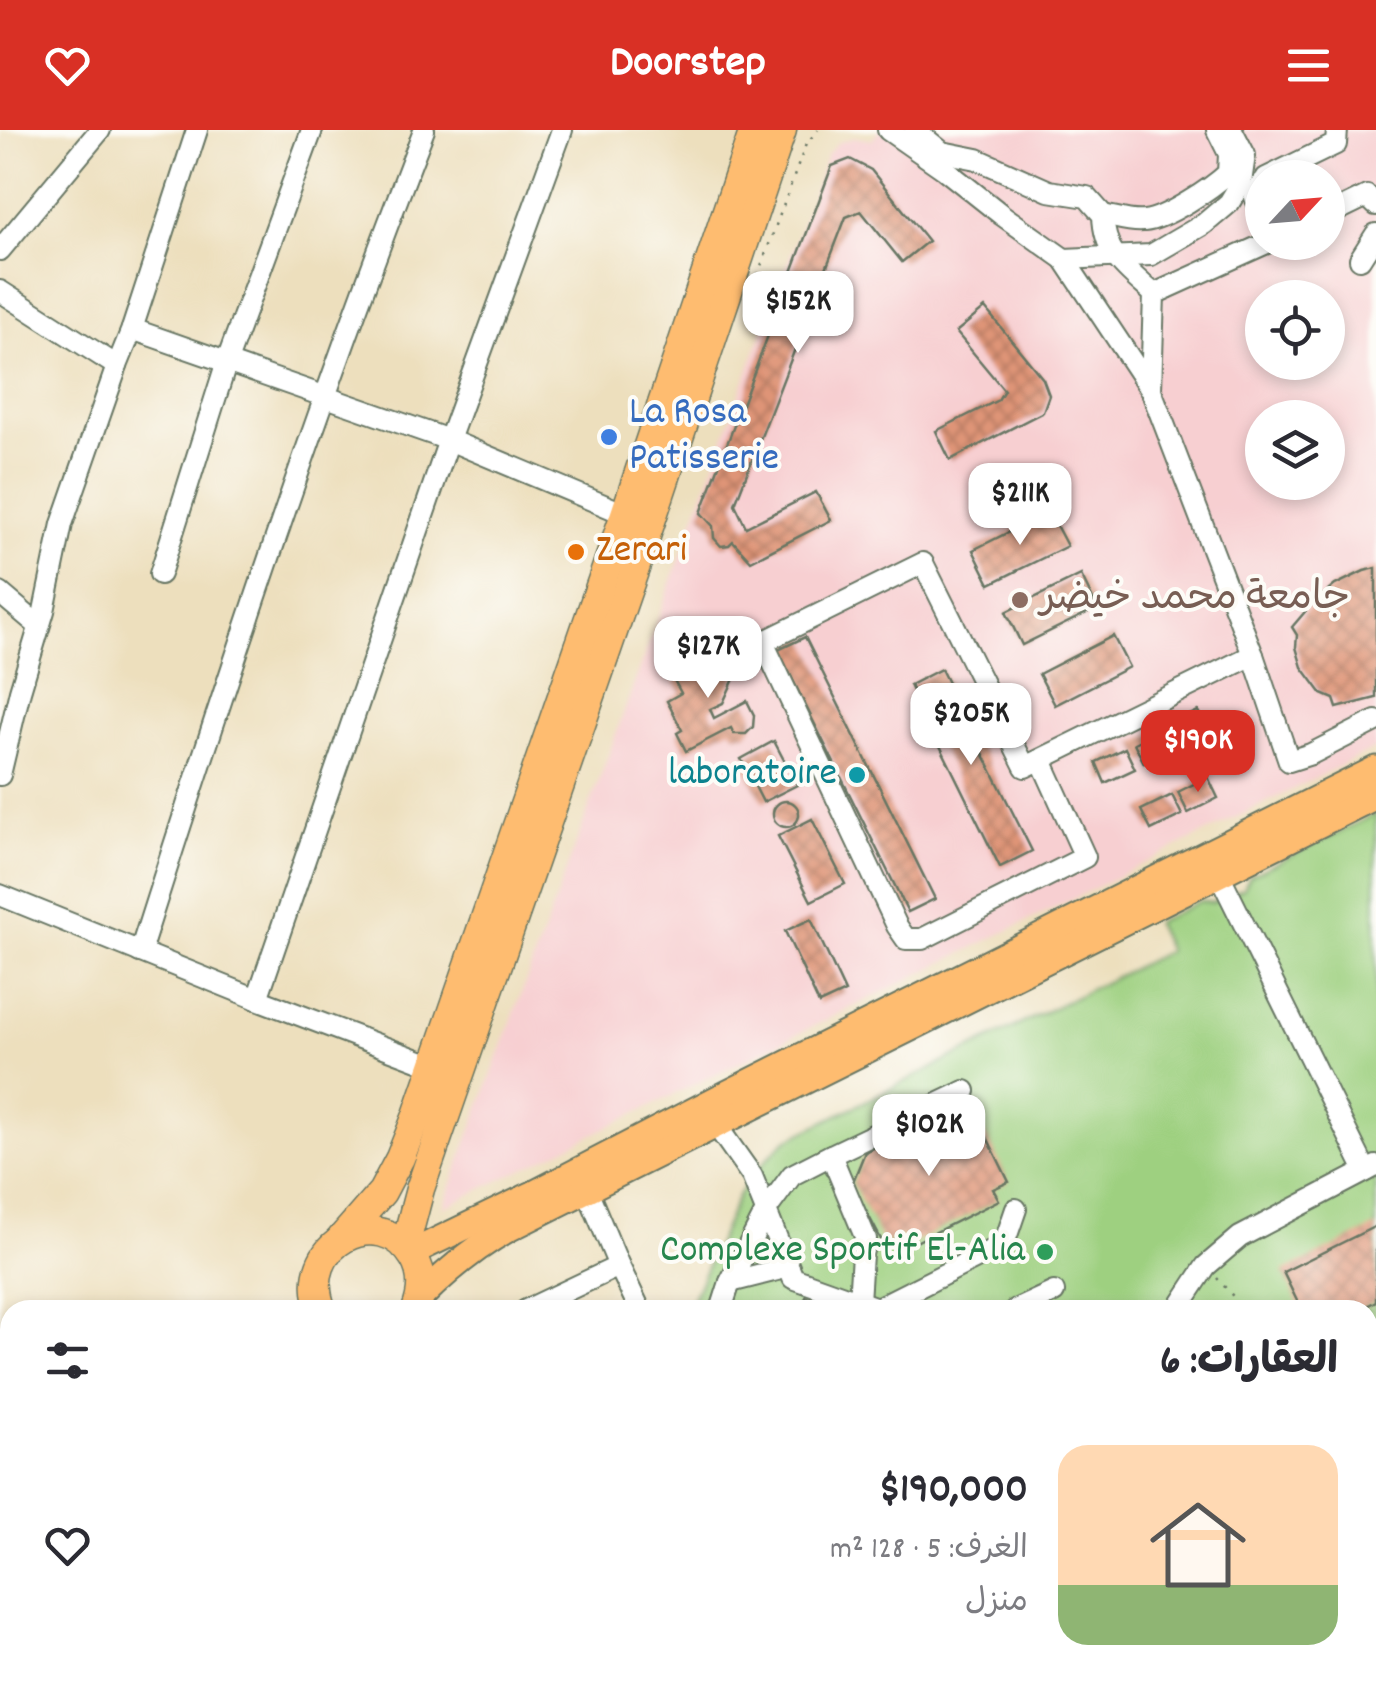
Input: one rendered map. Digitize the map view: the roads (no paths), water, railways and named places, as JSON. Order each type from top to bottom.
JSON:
[{"type":"highway","points":[[317,1300],[318,1270],[323,1258],[382,1192],[400,1158],[625,514],[754,130]]},
{"type":"highway","points":[[408,1249],[420,1189],[782,130]]},
{"type":"highway","points":[[342,1239],[367,1232],[394,1238],[408,1249],[422,1282],[419,1300]]},
{"type":"main road","points":[[408,1249],[530,1195],[1376,769]]},
{"type":"main road","points":[[422,1300],[454,1264],[481,1244],[1376,796]]},
{"type":"street","points":[[0,250],[100,130]]},
{"type":"street","points":[[0,774],[62,524],[197,130]]},
{"type":"street","points":[[160,574],[227,361],[312,130]]},
{"type":"street","points":[[140,952],[324,395],[424,130]]},
{"type":"street","points":[[257,1000],[449,440],[562,130]]},
{"type":"street","points":[[888,130],[1064,259],[1151,390],[1253,655],[1289,761],[1376,721]]},
{"type":"street","points":[[915,130],[942,152],[976,159],[1049,191],[1087,197],[1103,215],[1104,234],[1114,258],[1154,294],[1151,390]]},
{"type":"street","points":[[1103,215],[1144,221],[1212,188],[1228,173],[1229,154],[1217,130]]},
{"type":"street","points":[[1064,259],[1151,255],[1204,224],[1230,203],[1241,184],[1245,156],[1232,130]]},
{"type":"street","points":[[1304,160],[1336,144],[1337,130]]},
{"type":"street","points":[[1345,207],[1367,196],[1376,206]]},
{"type":"street","points":[[1360,259],[1376,234]]},
{"type":"street","points":[[1154,294],[1245,253]]},
{"type":"street","points":[[0,291],[116,366]]},
{"type":"street","points":[[132,328],[449,440],[625,514]]},
{"type":"street","points":[[1041,760],[1085,857],[922,939],[906,939],[764,642],[922,563],[1026,767],[1253,655]]},
{"type":"street","points":[[0,593],[39,626]]},
{"type":"street","points":[[0,678],[20,691]]},
{"type":"street","points":[[1184,1300],[1206,1266],[1240,1237],[1371,1168],[1219,874]]},
{"type":"street","points":[[0,894],[257,1000],[434,1066]]},
{"type":"street","points":[[724,1300],[767,1208],[792,1174],[965,1092]]},
{"type":"street","points":[[716,1125],[752,1176],[793,1278],[856,1300]]},
{"type":"street","points":[[832,1155],[866,1240],[862,1254],[872,1300]]},
{"type":"street","points":[[587,1190],[635,1300]]},
{"type":"street","points":[[886,1300],[1004,1244],[1016,1209]]},
{"type":"street","points":[[552,1300],[618,1266]]},
{"type":"street","points":[[730,1282],[789,1267]]},
{"type":"street","points":[[1037,1300],[1054,1292]]},
{"type":"place","name":"La Rosa Patisserie","points":[[609,437]]},
{"type":"place","name":"Zerari","points":[[576,552]]},
{"type":"place","name":"جامعة محمد خيضر","points":[[1020,600]]},
{"type":"place","name":"laboratoire","points":[[857,775]]},
{"type":"place","name":"Complexe Sportif El-Alia","points":[[1045,1252]]}]
